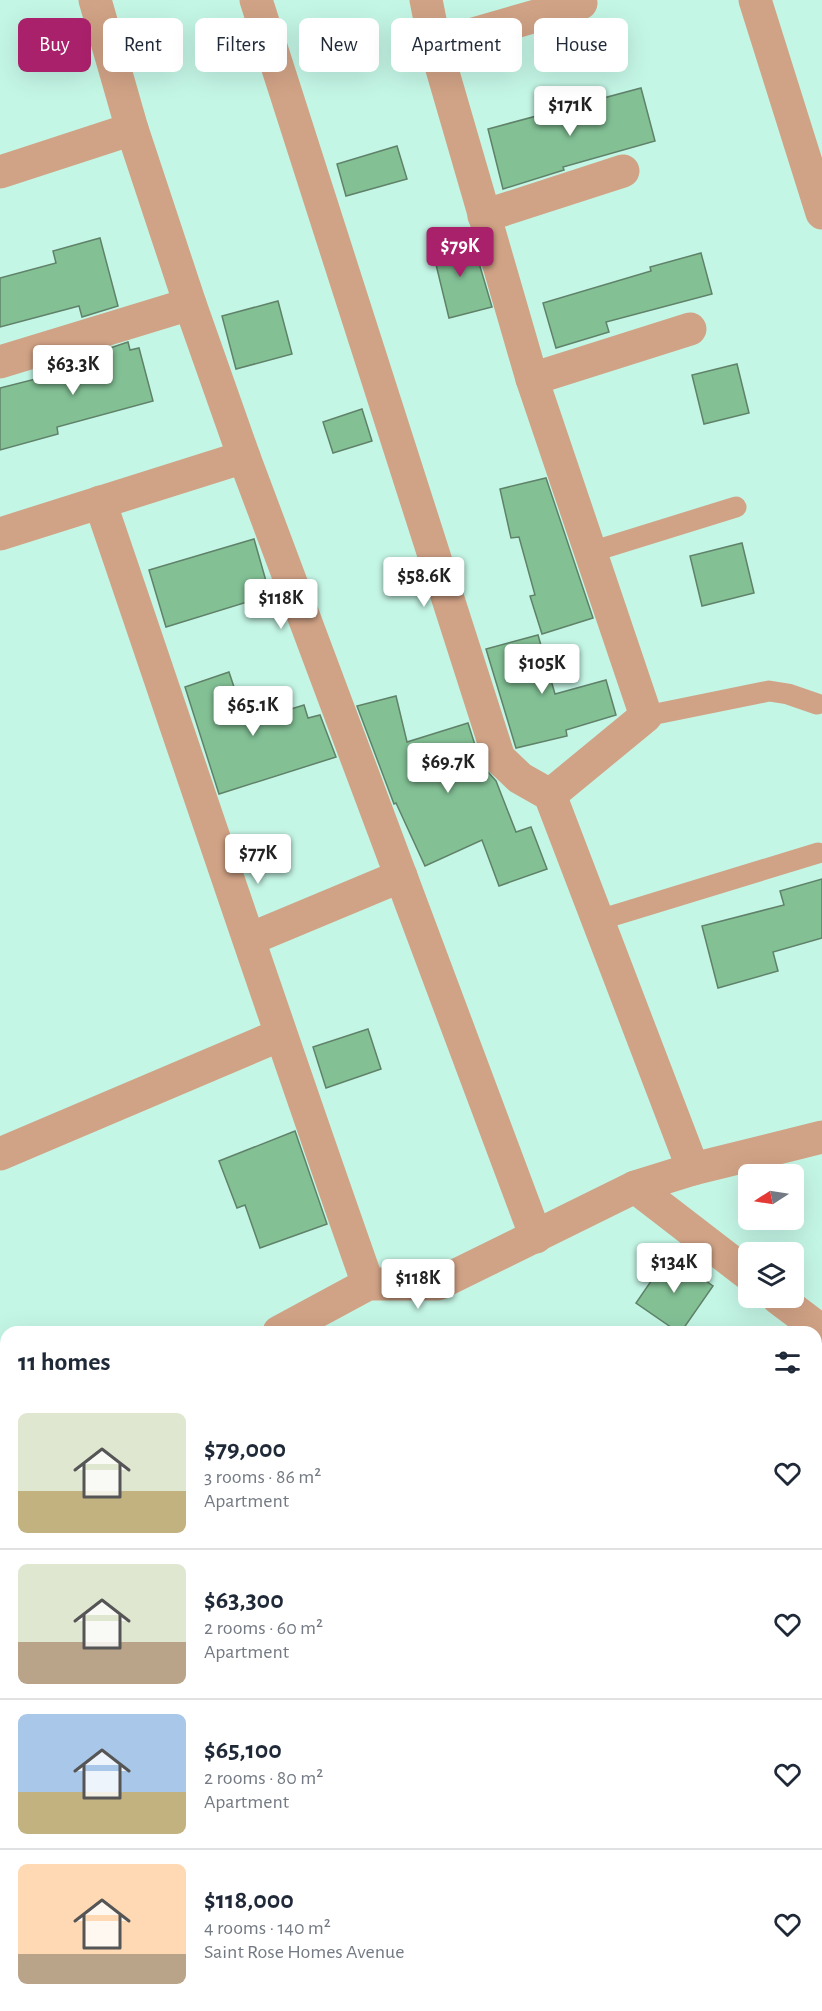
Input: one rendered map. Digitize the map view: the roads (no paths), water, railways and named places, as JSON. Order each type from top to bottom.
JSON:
[{"type":"street","points":[[95,0],[132,129],[244,457],[536,1237]]},
{"type":"street","points":[[256,0],[499,758],[520,778],[550,795],[693,1169]]},
{"type":"street","points":[[426,0],[430,18]]},
{"type":"street","points":[[755,0],[822,213]]},
{"type":"street","points":[[522,20],[580,3]]},
{"type":"street","points":[[443,72],[532,378],[646,716],[550,795]]},
{"type":"street","points":[[0,172],[132,129]]},
{"type":"street","points":[[484,216],[623,171]]},
{"type":"street","points":[[0,362],[190,304]]},
{"type":"street","points":[[532,378],[690,330]]},
{"type":"street","points":[[0,534],[244,457]]},
{"type":"street","points":[[100,502],[250,939],[280,1035],[368,1284]]},
{"type":"street","points":[[250,939],[401,876]]},
{"type":"street","points":[[0,1154],[280,1035]]},
{"type":"street","points":[[290,1326],[368,1284],[438,1284],[635,1187],[693,1169],[822,1137]]},
{"type":"street","points":[[635,1187],[738,1267]]},
{"type":"street","points":[[791,1308],[815,1326]]},
{"type":"lane","points":[[591,552],[736,507]]},
{"type":"lane","points":[[646,716],[769,691],[788,694],[817,704]]},
{"type":"lane","points":[[599,920],[818,853]]}]
